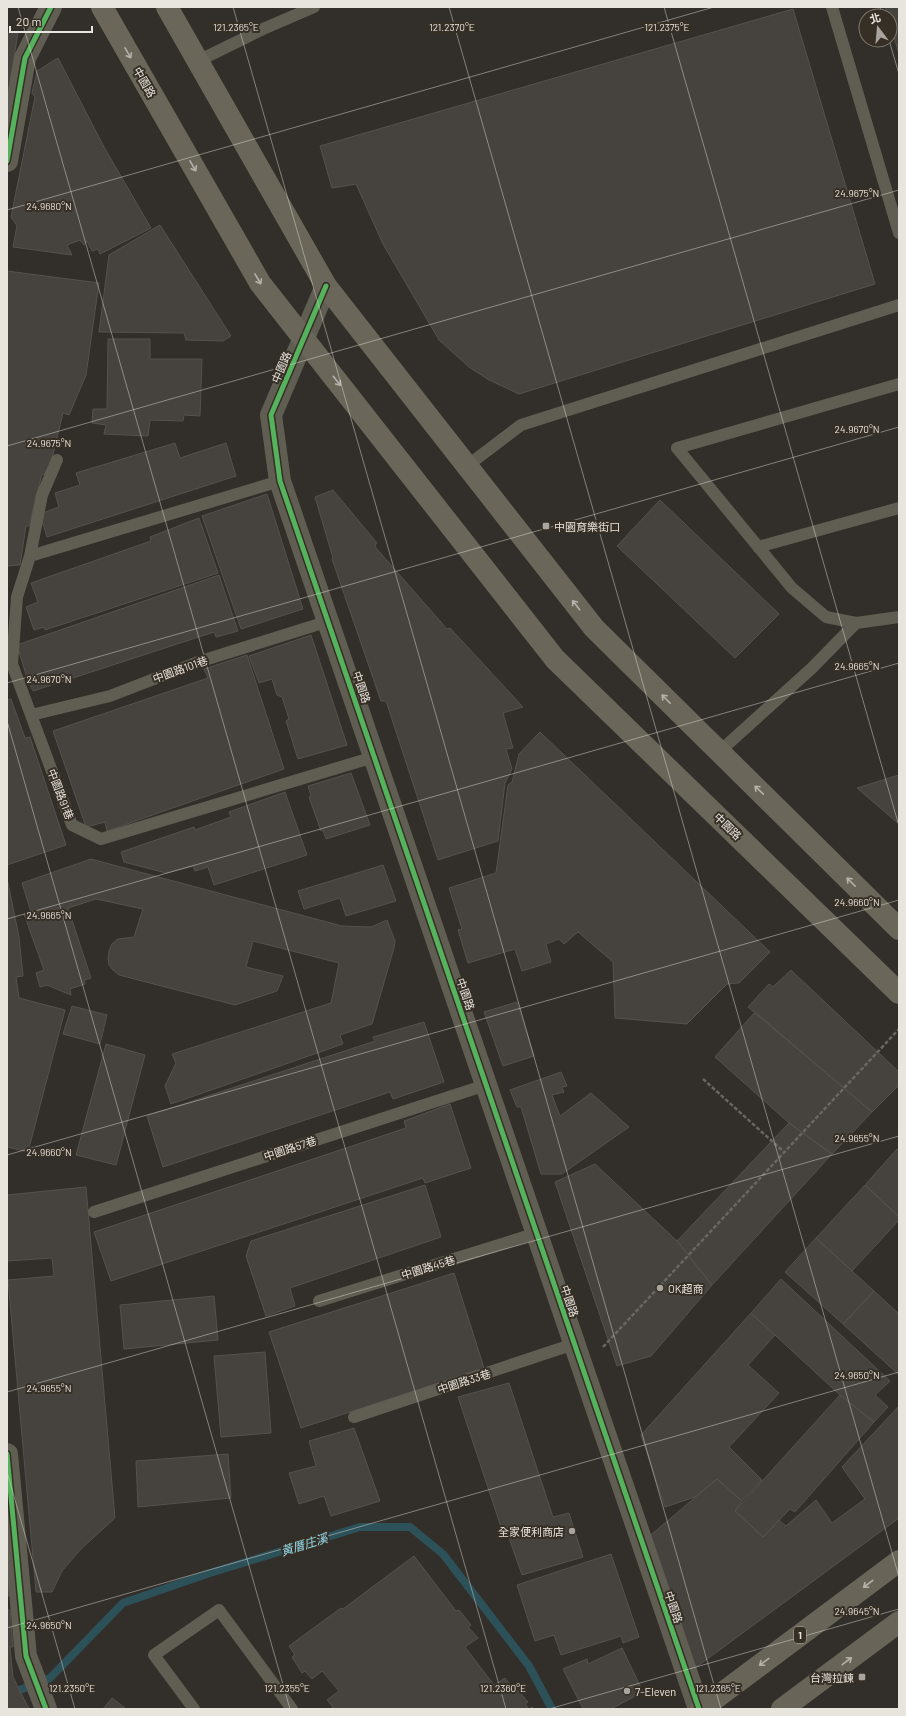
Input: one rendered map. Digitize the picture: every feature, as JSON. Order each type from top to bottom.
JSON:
[{"type":"main road","name":"中園路","points":[[102,7],[260,283],[555,659],[899,993]]},
{"type":"main road","points":[[167,7],[326,286],[594,628],[899,929]]},
{"type":"main road","name":"1","points":[[700,1709],[899,1561]]},
{"type":"main road","points":[[782,1709],[899,1622]]},
{"type":"street","points":[[7,161],[25,58],[51,7]]},
{"type":"street","name":"中園路","points":[[326,286],[271,415],[280,481],[700,1709]]},
{"type":"street","points":[[7,1454],[26,1656],[46,1709]]},
{"type":"lane","points":[[198,60],[263,28],[314,7]]},
{"type":"lane","points":[[832,7],[899,233]]},
{"type":"lane","points":[[467,466],[521,424],[899,305]]},
{"type":"lane","points":[[899,384],[677,448],[792,588],[826,617],[856,623],[899,617]]},
{"type":"lane","name":"中園路91巷","points":[[57,460],[42,495],[30,556],[17,598],[12,664],[72,825],[101,839],[374,757]]},
{"type":"lane","points":[[30,556],[280,481]]},
{"type":"lane","points":[[758,547],[899,508]]},
{"type":"lane","name":"中園路101巷","points":[[31,715],[110,696],[198,662],[329,621]]},
{"type":"lane","points":[[719,752],[812,668],[856,623]]},
{"type":"lane","name":"中園路57巷","points":[[94,1212],[486,1085]]},
{"type":"lane","name":"中園路45巷","points":[[319,1301],[537,1233]]},
{"type":"lane","name":"中園路33巷","points":[[354,1417],[574,1344]]},
{"type":"lane","points":[[194,1709],[154,1655],[218,1610],[292,1709]]},
{"type":"path","points":[[600,1351],[899,1029]]},
{"type":"path","points":[[703,1079],[784,1152]]},
{"type":"building","points":[[899,7],[899,54],[897,48],[898,8],[885,8]]},
{"type":"building","points":[[793,9],[875,284],[519,394],[489,380],[469,367],[439,340],[383,244],[356,184],[332,188],[320,146]]},
{"type":"building","points":[[7,32],[18,33],[7,100]]},
{"type":"building","points":[[58,58],[104,147],[151,228],[100,254],[98,249],[92,251],[87,241],[84,245],[80,240],[67,245],[72,255],[13,247],[17,226],[11,217],[35,97],[32,93],[37,71]]},
{"type":"building","points":[[160,225],[231,336],[223,341],[186,340],[184,333],[99,332],[109,255]]},
{"type":"building","points":[[7,271],[99,283],[86,375],[69,415],[63,413],[48,475],[42,474],[29,526],[26,526],[20,565],[7,566]]},
{"type":"building","points":[[108,339],[150,339],[150,359],[202,359],[200,416],[184,415],[183,421],[150,420],[148,436],[104,434],[106,425],[92,423],[93,409],[107,409]]},
{"type":"building","points":[[175,443],[180,458],[226,443],[236,476],[47,537],[40,514],[59,507],[55,493],[80,485],[76,473]]},
{"type":"building","points":[[333,490],[377,543],[375,544],[376,548],[447,629],[450,628],[523,707],[503,713],[513,748],[506,749],[512,769],[505,783],[498,841],[438,860],[386,701],[381,701],[332,559],[333,558],[315,497]]},
{"type":"building","points":[[267,494],[303,609],[241,629],[202,516]]},
{"type":"building","points":[[660,500],[779,614],[735,658],[617,546]]},
{"type":"building","points":[[199,518],[218,573],[45,630],[44,627],[34,630],[26,607],[38,602],[31,583],[151,541],[150,537]]},
{"type":"building","points":[[219,575],[238,631],[216,637],[214,632],[33,691],[28,681],[17,645]]},
{"type":"building","points":[[311,635],[347,745],[298,759],[286,721],[289,719],[282,697],[277,695],[272,679],[259,683],[249,656]]},
{"type":"building","points":[[247,655],[284,769],[107,831],[105,822],[86,827],[53,731],[208,678],[204,669]]},
{"type":"building","points":[[11,699],[25,738],[30,737],[66,845],[7,865],[7,700]]},
{"type":"building","points":[[540,732],[770,952],[739,983],[727,984],[687,1024],[615,1018],[613,962],[578,932],[564,944],[559,939],[546,944],[551,962],[522,971],[515,949],[468,963],[458,930],[462,929],[449,888],[496,873],[508,785],[512,782],[519,754]]},
{"type":"building","points":[[351,773],[370,825],[326,839],[323,830],[321,831],[309,797],[311,796],[308,786]]},
{"type":"building","points":[[899,775],[899,824],[857,788]]},
{"type":"building","points":[[285,792],[307,855],[214,885],[208,867],[195,871],[193,866],[166,873],[124,862],[121,852],[194,827],[195,830],[231,817],[229,812]]},
{"type":"building","points":[[91,859],[342,926],[371,927],[387,920],[395,941],[394,948],[372,1024],[340,1035],[343,1044],[171,1104],[165,1086],[176,1063],[172,1054],[331,1003],[339,963],[253,941],[246,967],[283,976],[277,991],[235,1005],[119,975],[109,965],[109,951],[112,944],[118,939],[134,937],[143,909],[96,899],[68,908],[91,978],[84,980],[85,984],[70,989],[71,995],[47,985],[40,987],[36,973],[44,970],[24,914],[31,912],[22,883]]},
{"type":"building","points":[[383,865],[396,901],[346,916],[340,898],[304,909],[298,891]]},
{"type":"building","points":[[7,878],[19,937],[23,976],[16,977],[19,998],[65,1010],[28,1152],[7,1147]]},
{"type":"building","points":[[791,970],[899,1072],[899,1085],[872,1112],[748,1007],[769,984],[773,987]]},
{"type":"building","points":[[517,1002],[534,1056],[503,1066],[484,1012]]},
{"type":"building","points":[[72,1006],[107,1015],[100,1044],[63,1034]]},
{"type":"building","points":[[755,1012],[872,1112],[832,1154],[789,1123],[715,1057]]},
{"type":"building","points":[[424,1022],[444,1082],[393,1099],[390,1092],[163,1167],[147,1116],[375,1041],[373,1037]]},
{"type":"building","points":[[106,1044],[145,1055],[116,1165],[76,1155]]},
{"type":"building","points":[[561,1072],[567,1086],[562,1087],[564,1092],[552,1095],[560,1116],[591,1093],[629,1127],[562,1174],[541,1174],[521,1107],[517,1107],[510,1090]]},
{"type":"building","points":[[450,1104],[471,1168],[425,1183],[423,1178],[111,1281],[94,1232],[406,1128],[404,1121]]},
{"type":"building","points":[[789,1123],[832,1154],[712,1285],[677,1241]]},
{"type":"building","points":[[897,1149],[899,1151],[899,1217],[865,1185]]},
{"type":"building","points":[[595,1164],[677,1241],[712,1285],[651,1356],[617,1366],[555,1182]]},
{"type":"building","points":[[425,1185],[441,1237],[290,1288],[295,1306],[266,1316],[246,1256],[251,1241]]},
{"type":"building","points":[[865,1185],[899,1217],[899,1220],[852,1271],[816,1238]]},
{"type":"building","points":[[86,1187],[115,1518],[81,1549],[62,1571],[52,1592],[36,1592],[8,1280],[54,1276],[52,1258],[7,1261],[7,1195]]},
{"type":"building","points":[[816,1238],[874,1291],[843,1324],[785,1272]]},
{"type":"building","points":[[454,1273],[484,1368],[301,1428],[269,1332]]},
{"type":"building","points":[[781,1279],[890,1381],[875,1395],[888,1407],[874,1422],[840,1395],[751,1313]]},
{"type":"building","points":[[874,1291],[899,1314],[899,1375],[843,1324]]},
{"type":"building","points":[[214,1296],[218,1340],[124,1349],[120,1305]]},
{"type":"building","points":[[751,1313],[775,1335],[748,1365],[779,1393],[729,1447],[762,1480],[742,1501],[717,1479],[695,1497],[665,1507],[641,1435]]},
{"type":"building","points":[[265,1352],[271,1433],[221,1437],[214,1356]]},
{"type":"building","points":[[509,1383],[553,1517],[569,1513],[583,1557],[522,1575],[508,1535],[504,1536],[458,1397]]},
{"type":"building","points":[[840,1395],[874,1422],[795,1512],[790,1509],[763,1537],[735,1511]]},
{"type":"building","points":[[899,1406],[899,1518],[691,1671],[646,1539],[717,1479],[742,1501],[735,1511],[763,1537],[779,1520],[786,1526],[816,1500],[832,1523],[865,1499],[842,1467]]},
{"type":"building","points":[[354,1428],[380,1501],[331,1516],[324,1496],[299,1504],[289,1473],[316,1466],[309,1441]]},
{"type":"building","points":[[228,1454],[231,1498],[138,1507],[136,1461]]},
{"type":"building","points":[[611,1554],[639,1637],[623,1643],[621,1636],[561,1655],[554,1635],[535,1641],[517,1585]]},
{"type":"building","points":[[414,1556],[456,1611],[459,1610],[471,1625],[468,1627],[478,1638],[465,1647],[494,1685],[505,1678],[514,1690],[516,1688],[528,1702],[525,1704],[529,1709],[330,1709],[333,1707],[327,1700],[339,1691],[322,1671],[312,1679],[305,1671],[302,1673],[292,1657],[295,1655],[289,1646],[341,1608],[343,1609]]},
{"type":"building","points":[[7,1570],[9,1596],[7,1596]]},
{"type":"building","points":[[7,1610],[10,1610],[13,1647],[10,1647],[13,1677],[29,1709],[7,1709]]},
{"type":"building","points":[[622,1648],[643,1692],[611,1709],[583,1709],[563,1669],[587,1659],[588,1664]]},
{"type":"building","points":[[112,1698],[125,1708],[103,1709]]},
{"type":"waterway","name":"黃厝庄溪","points":[[7,1695],[50,1678],[123,1603],[210,1573],[360,1527],[410,1527],[443,1554],[529,1666],[552,1709]]},
{"type":"cycle path","points":[[7,161],[25,58],[51,7]]},
{"type":"cycle path","points":[[326,286],[271,415],[280,481],[699,1709]]},
{"type":"cycle path","points":[[7,1454],[26,1656],[46,1709]]},
{"type":"place","name":"中園育樂街口","points":[[546,526]]},
{"type":"place","name":"OK超商","points":[[660,1288]]},
{"type":"place","name":"全家便利商店","points":[[572,1531]]},
{"type":"place","name":"台灣拉鍊","points":[[862,1677]]},
{"type":"place","name":"7-Eleven","points":[[627,1691]]}]
